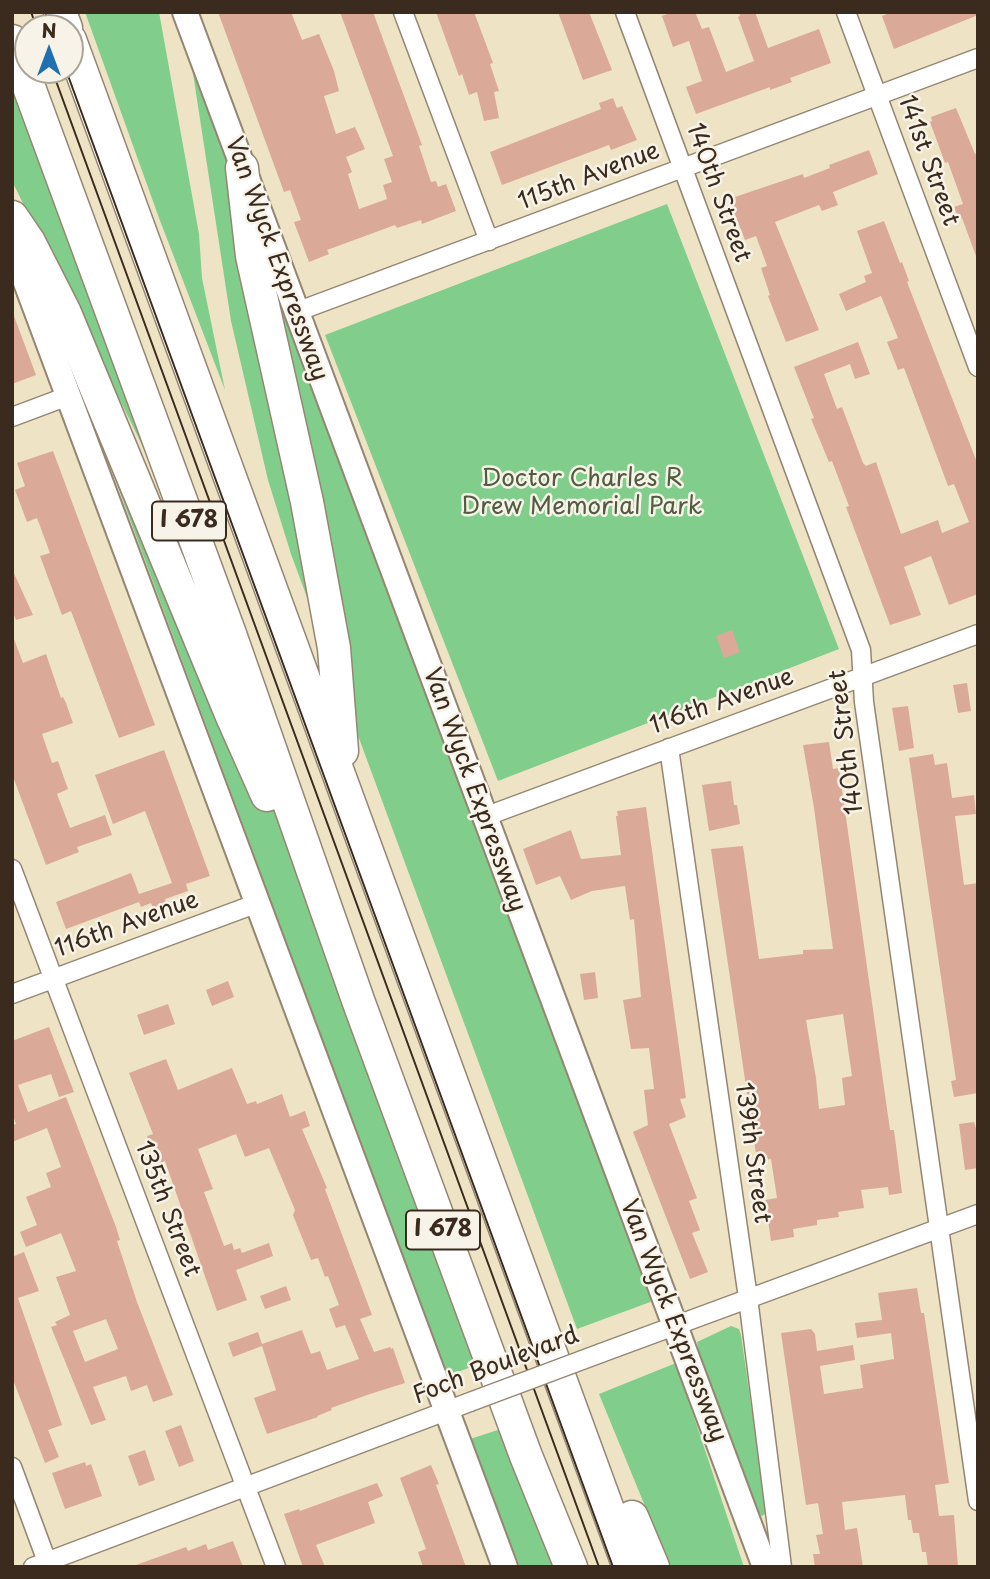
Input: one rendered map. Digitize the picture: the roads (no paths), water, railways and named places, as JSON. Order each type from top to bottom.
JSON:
[{"type":"highway","name":"I 678","points":[[12,41],[230,634],[359,1003],[526,1456],[571,1567]]},
{"type":"highway","name":"I 678","points":[[84,78],[629,1567]]},
{"type":"highway","points":[[242,168],[252,256],[307,502],[334,648],[346,794]]},
{"type":"highway","points":[[12,217],[29,242],[65,313],[231,714],[359,1003]]},
{"type":"highway","points":[[547,1343],[604,1449],[653,1567]]},
{"type":"highway","points":[[526,1456],[559,1567]]},
{"type":"main road","name":"Van Wyck Expressway","points":[[185,12],[765,1567]]},
{"type":"main road","points":[[12,245],[505,1567]]},
{"type":"street","points":[[403,12],[489,241]]},
{"type":"street","name":"140th Street","points":[[625,12],[861,650],[864,702],[978,1501]]},
{"type":"street","name":"141st Street","points":[[846,12],[978,367]]},
{"type":"street","name":"115th Avenue","points":[[296,312],[978,58]]},
{"type":"street","points":[[12,417],[68,396]]},
{"type":"street","name":"116th Avenue","points":[[484,817],[978,634]]},
{"type":"street","name":"139th Street","points":[[669,748],[748,1298],[782,1567]]},
{"type":"street","name":"135th Street","points":[[12,869],[276,1567]]},
{"type":"street","name":"116th Avenue","points":[[12,994],[258,903]]},
{"type":"street","name":"Foch Boulevard","points":[[43,1565],[675,1325],[978,1214]]},
{"type":"street","points":[[12,1467],[43,1565]]},
{"type":"tram line","points":[[57,84],[599,1567]]},
{"type":"tram line","points":[[71,84],[613,1567]]},
{"type":"park label","name":"Doctor Charles R Drew Memorial Park","points":[[582,493]]}]
